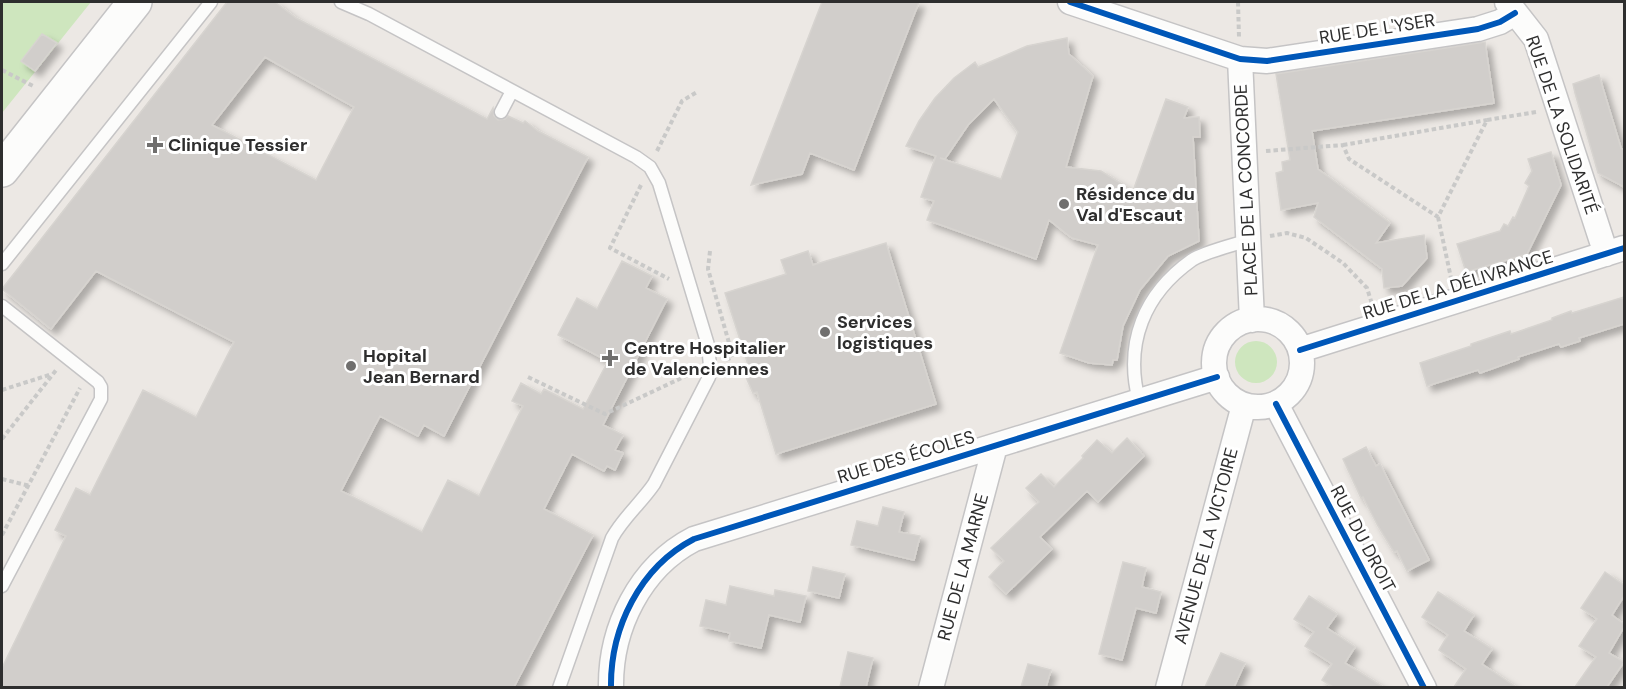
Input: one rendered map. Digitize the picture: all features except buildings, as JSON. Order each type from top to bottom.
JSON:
[{"type":"main road","points":[[2,170],[135,2]]},
{"type":"street","name":"RUE DE L'YSER","points":[[1070,2],[1240,59],[1267,61],[1478,29],[1500,22],[1511,7]]},
{"type":"street","name":"RUE DE LA SOLIDARITÉ","points":[[1511,7],[1536,39],[1558,108],[1615,251]]},
{"type":"street","name":"PLACE DE LA CONCORDE","points":[[1240,59],[1252,320]]},
{"type":"street","name":"RUE DE LA DÉLIVRANCE","points":[[1300,350],[1615,251]]},
{"type":"street","name":"PLACE DE LA CONCORDE","points":[[1217,377],[1215,358],[1221,340],[1234,327],[1252,320],[1270,321],[1282,326],[1295,339],[1300,350]]},
{"type":"street","points":[[1217,377],[1227,394],[1244,405],[1257,407],[1276,404],[1290,394],[1299,379],[1302,362],[1300,350]]},
{"type":"street","name":"RUE DES ÉCOLES","points":[[611,687],[613,655],[617,637],[630,606],[658,564],[669,554],[694,539],[1217,377]]},
{"type":"street","name":"RUE DU DROIT","points":[[1276,404],[1424,687]]},
{"type":"street","name":"AVENUE DE LA VICTOIRE","points":[[1168,687],[1244,405]]},
{"type":"street","name":"RUE DE LA MARNE","points":[[931,687],[995,446]]},
{"type":"lane","points":[[2,264],[211,2]]},
{"type":"lane","points":[[341,2],[369,14],[636,157],[650,167],[659,183],[708,345],[710,366],[705,387],[654,484],[617,528],[612,538],[559,687]]},
{"type":"lane","points":[[501,112],[512,91]]},
{"type":"lane","points":[[1139,401],[1133,367],[1140,323],[1160,288],[1194,259],[1249,240]]},
{"type":"lane","points":[[2,306],[88,374],[101,387],[101,399],[2,586]]},
{"type":"path","points":[[1238,2],[1240,59]]},
{"type":"path","points":[[2,70],[57,100]]},
{"type":"path","points":[[697,92],[682,101],[610,248],[670,279],[708,269]]},
{"type":"path","points":[[1244,152],[1343,145],[1558,108]]},
{"type":"path","points":[[1456,301],[1438,217],[1487,120]]},
{"type":"path","points":[[1343,145],[1349,159],[1438,217]]},
{"type":"path","points":[[1249,240],[1287,233],[1306,238],[1343,263],[1367,288],[1378,325]]},
{"type":"path","points":[[528,377],[605,414],[734,357],[708,269],[710,251]]},
{"type":"path","points":[[2,439],[66,357]]},
{"type":"path","points":[[2,390],[53,374]]},
{"type":"path","points":[[2,535],[88,374]]},
{"type":"path","points":[[2,479],[51,490]]},
{"type":"green space","points":[[2,2],[91,2],[2,113]]},
{"type":"green space","points":[[1256,341],[1271,347],[1277,362],[1271,377],[1256,383],[1241,377],[1235,362],[1241,347]]},
{"type":"cycle path","points":[[1070,2],[1240,59],[1267,61],[1478,29],[1500,22],[1515,13]]},
{"type":"cycle path","points":[[1300,350],[1624,248]]},
{"type":"cycle path","points":[[611,688],[616,643],[632,602],[658,566],[675,551],[694,539],[1217,377]]},
{"type":"cycle path","points":[[1276,404],[1424,688]]},
{"type":"place","name":"Clinique Tessier","points":[[155,145]]},
{"type":"place","name":"Résidence du Val d'Escaut","points":[[1064,204]]},
{"type":"place","name":"Services logistiques","points":[[825,332]]},
{"type":"place","name":"Centre Hospitalier de Valenciennes","points":[[610,358]]},
{"type":"place","name":"Hopital Jean Bernard","points":[[351,366]]}]
